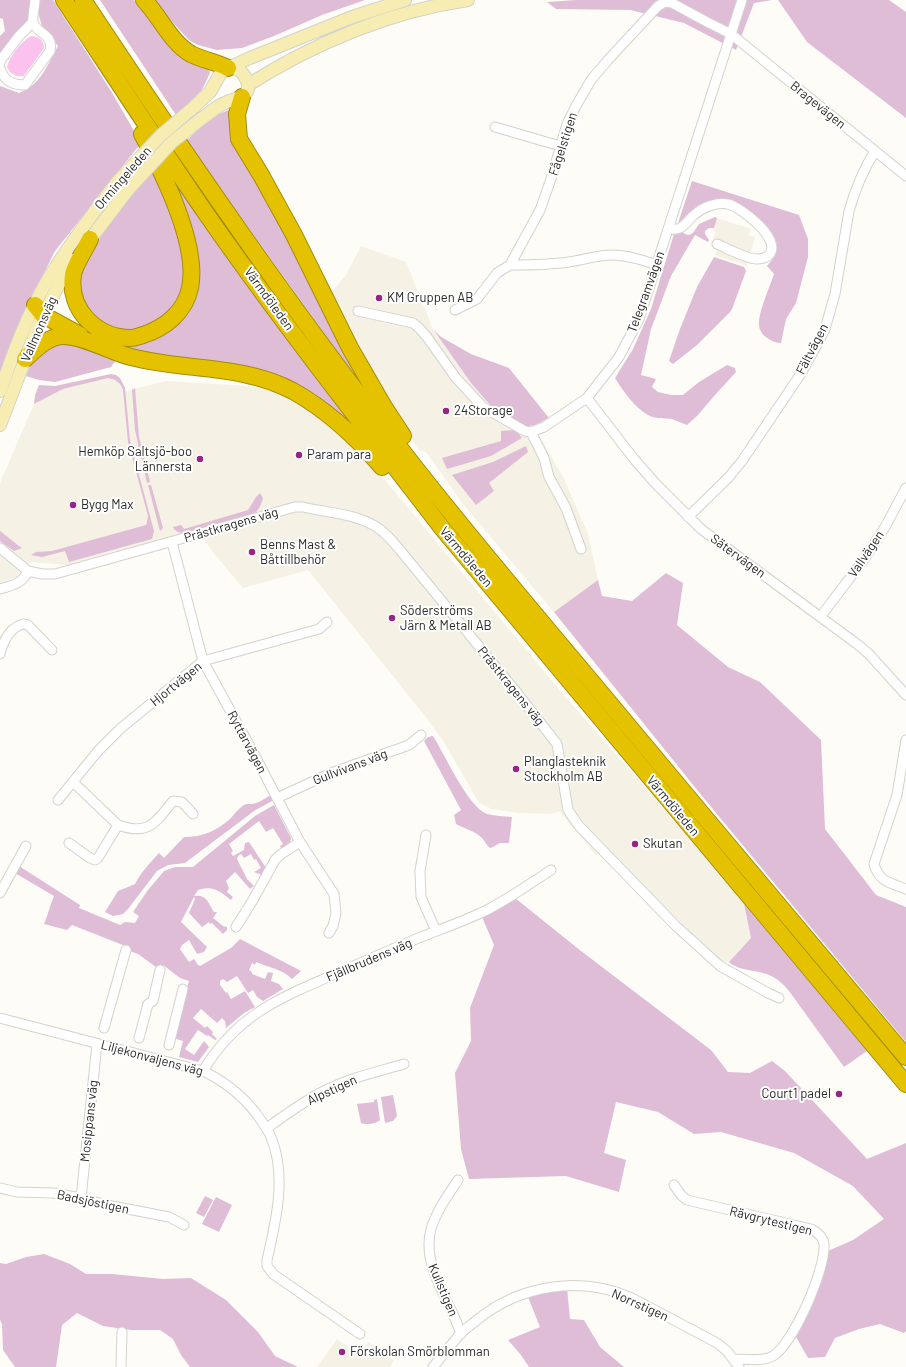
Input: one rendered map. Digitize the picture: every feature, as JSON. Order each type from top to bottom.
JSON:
[{"type":"highway","name":"Värmdöleden","points":[[64,0],[205,212],[298,340],[389,461],[442,528],[906,1084]]},
{"type":"highway","name":"Värmdöleden","points":[[83,0],[185,154],[270,274],[337,365],[454,517],[906,1056]]},
{"type":"highway","points":[[144,0],[179,44],[190,53],[229,68]]},
{"type":"highway","points":[[42,309],[118,337],[133,338],[156,331],[173,318],[182,306],[190,288],[190,256],[179,216],[160,168],[99,53]]},
{"type":"highway","points":[[245,91],[237,114],[239,138],[294,235],[350,348],[384,407],[454,517]]},
{"type":"highway","points":[[90,239],[73,274],[73,287],[76,301],[83,314],[95,327],[103,332]]},
{"type":"highway","points":[[42,309],[104,348]]},
{"type":"highway","points":[[24,360],[35,349],[55,337],[64,336],[81,339],[131,357],[166,364],[214,368],[243,373],[276,383],[319,408],[362,445],[386,472],[442,528]]},
{"type":"main road","name":"Ormingeleden","points":[[42,309],[47,281],[88,218],[118,180],[161,135],[210,92],[220,74],[250,58],[345,20],[404,0]]},
{"type":"main road","name":"Ormingeleden","points":[[90,239],[127,191],[172,142],[201,119],[245,91],[281,65],[348,34],[374,24],[424,9],[468,0]]},
{"type":"main road","points":[[229,68],[235,68],[242,72],[245,91]]},
{"type":"main road","name":"Vallmonsväg","points":[[0,425],[42,309],[74,258],[90,239]]},
{"type":"main road","points":[[0,391],[22,333],[42,309]]},
{"type":"street","points":[[0,63],[19,36],[33,22],[35,0]]},
{"type":"street","name":"Telegramvägen","points":[[531,432],[544,427],[587,398],[610,369],[630,338],[639,319],[657,265],[742,0]]},
{"type":"street","name":"Fågelstigen","points":[[455,310],[477,299],[497,273],[510,265],[540,210],[551,179],[567,124],[576,106],[591,80],[628,37],[661,3],[672,3],[731,34]]},
{"type":"street","points":[[0,68],[6,80],[15,85],[25,85],[50,51],[51,46],[48,38],[33,22]]},
{"type":"street","name":"Bragevägen","points":[[731,34],[906,176]]},
{"type":"street","points":[[495,127],[560,146]]},
{"type":"street","name":"Fältvägen","points":[[688,517],[728,478],[742,461],[800,375],[818,343],[825,329],[835,294],[849,211],[867,163],[875,151]]},
{"type":"street","points":[[668,228],[680,228],[694,214],[710,206],[727,204],[739,209],[754,221],[766,234],[771,248],[769,255],[757,259],[717,244]]},
{"type":"street","points":[[510,265],[556,264],[595,256],[613,255],[633,258],[657,265]]},
{"type":"street","points":[[358,311],[413,323],[427,337],[456,378],[483,407],[525,431],[531,432],[544,458],[549,477],[566,508],[581,549]]},
{"type":"street","name":"Sätervägen","points":[[587,398],[634,459],[688,517],[716,541],[821,616],[869,654],[906,695]]},
{"type":"street","name":"Vallvägen","points":[[821,616],[865,558],[882,532],[906,488]]},
{"type":"street","name":"Prästkragens väg","points":[[28,571],[42,574],[55,574],[295,507],[303,506],[359,519],[377,527],[400,550],[557,744],[568,810],[580,826],[676,926],[720,966],[779,998]]},
{"type":"street","name":"Ryttarvägen","points":[[172,542],[203,661],[300,842],[334,894],[336,913],[333,926],[329,933]]},
{"type":"street","points":[[0,548],[28,571],[24,579],[20,582],[0,589]]},
{"type":"street","name":"Hjortvägen","points":[[58,800],[98,751],[121,728],[203,661],[319,629],[327,622]]},
{"type":"street","points":[[0,654],[3,642],[14,628],[23,624],[28,625],[52,650]]},
{"type":"street","name":"Gullvivans väg","points":[[277,798],[331,773],[410,745],[421,735]]},
{"type":"street","points":[[906,740],[897,795],[874,864],[876,872],[882,880],[906,889]]},
{"type":"street","points":[[73,782],[118,825],[128,829],[144,829],[152,826],[173,801],[182,802],[193,814]]},
{"type":"street","points":[[68,843],[95,860],[102,852],[118,825]]},
{"type":"street","points":[[426,835],[420,871],[421,897],[436,931]]},
{"type":"street","points":[[236,927],[275,860],[280,854],[300,842]]},
{"type":"street","points":[[0,893],[26,846]]},
{"type":"street","name":"Fjällbrudens väg","points":[[203,1071],[214,1052],[227,1037],[246,1021],[274,1002],[307,986],[489,909],[550,870]]},
{"type":"street","name":"Liljekonvaljens väg","points":[[104,1028],[126,950]]},
{"type":"street","name":"Liljekonvaljens väg","points":[[139,1038],[148,1004],[152,1001],[160,970]]},
{"type":"street","name":"Liljekonvaljens väg","points":[[169,1045],[183,989]]},
{"type":"street","name":"Liljekonvaljens väg","points":[[0,1018],[203,1071],[218,1078],[246,1099],[267,1128],[277,1157],[279,1192],[267,1266],[273,1274],[360,1334]]},
{"type":"street","name":"Mosippans väg","points":[[81,1198],[97,1044]]},
{"type":"street","name":"Alpstigen","points":[[267,1128],[324,1090],[357,1077],[404,1064]]},
{"type":"street","name":"Kullstigen","points":[[458,1180],[435,1218],[431,1229],[428,1246],[432,1265],[454,1314],[461,1334]]},
{"type":"street","name":"Rävgrytestigen","points":[[674,1185],[681,1195],[687,1200],[811,1229],[819,1233],[824,1243],[820,1271],[814,1289],[792,1333],[780,1349],[771,1357],[736,1363]]},
{"type":"street","name":"Badsjöstigen","points":[[0,1188],[17,1192],[53,1193],[81,1198],[107,1205],[169,1217],[184,1225]]},
{"type":"street","name":"Norrstigen","points":[[433,1367],[461,1334],[505,1301],[537,1290],[565,1286],[581,1286],[623,1294],[717,1343],[727,1351],[736,1363]]},
{"type":"street","points":[[121,1367],[122,1332]]},
{"type":"shaded area","points":[[0,0],[32,0],[30,19],[0,58],[0,36],[5,31],[3,19],[0,18]]},
{"type":"shaded area","points":[[39,0],[53,0],[111,91],[141,143],[55,251],[17,327],[0,374],[0,86],[19,93],[33,85],[43,74],[58,46],[42,26],[39,16]]},
{"type":"shaded area","points":[[100,0],[134,0],[190,62],[209,69],[210,73],[202,90],[176,115]]},
{"type":"shaded area","points":[[152,0],[365,0],[322,15],[242,48],[217,50],[198,45],[189,40]]},
{"type":"shaded area","points":[[576,0],[772,0],[754,3],[736,50],[684,23],[630,10],[556,9],[547,2]]},
{"type":"shaded area","points":[[778,0],[889,0],[906,12],[906,118],[807,42]]},
{"type":"shaded area","points":[[31,36],[40,39],[44,48],[24,76],[14,75],[7,68],[8,63],[23,42]]},
{"type":"shaded area","points":[[233,108],[278,216],[359,377],[349,368],[186,141],[210,118]]},
{"type":"shaded area","points":[[165,168],[293,348],[355,429],[312,397],[106,342],[54,317],[54,314],[108,340],[143,343],[170,331],[181,321],[193,300]]},
{"type":"shaded area","points":[[154,170],[163,191],[180,243],[185,279],[178,304],[155,326],[123,332],[92,318],[80,294],[80,274],[84,262],[107,227],[137,188]]},
{"type":"shaded area","points":[[692,181],[799,215],[808,239],[808,257],[796,303],[786,319],[781,343],[774,342],[766,337],[760,331],[759,327],[762,307],[774,274],[767,266],[774,257],[777,247],[771,231],[755,215],[735,202],[726,199],[718,199],[707,203],[678,223]]},
{"type":"shaded area","points":[[715,217],[717,218],[714,228],[709,228],[705,231],[705,234],[709,240],[708,242],[695,235],[671,276],[651,329],[641,375],[656,379],[652,387],[658,392],[671,395],[683,395],[699,382],[727,365],[735,368],[736,372],[697,416],[687,425],[672,419],[657,418],[643,412],[625,393],[615,378],[633,349],[651,309],[674,234],[680,230],[689,235],[693,233],[699,224]]},
{"type":"shaded area","points":[[717,218],[751,229],[749,235],[755,237],[751,251],[752,254],[747,266],[715,255],[720,242],[713,239],[716,232],[713,230]]},
{"type":"shaded area","points":[[361,246],[406,262],[433,329],[471,383],[491,406],[522,427],[528,433],[542,440],[564,479],[588,534],[598,580],[554,612],[463,504],[427,453],[418,449],[402,425],[327,291],[334,289],[346,275]]},
{"type":"shaded area","points":[[714,257],[744,267],[746,271],[732,309],[697,345],[673,364],[669,361],[680,329],[697,287]]},
{"type":"shaded area","points":[[433,329],[441,337],[471,354],[509,368],[549,418],[535,425],[522,427],[491,406],[471,383]]},
{"type":"shaded area","points":[[61,339],[118,357],[111,367],[55,382],[39,380],[26,376],[34,356]]},
{"type":"shaded area","points":[[111,374],[120,378],[125,388],[130,441],[154,531],[152,539],[69,562],[65,551],[42,557],[31,555],[36,552],[52,551],[146,525],[148,516],[128,442],[123,390],[120,384],[115,380],[108,378],[63,389],[34,404],[35,395],[39,385],[55,386]]},
{"type":"shaded area","points":[[108,378],[115,380],[120,384],[123,392],[166,381],[248,386],[277,392],[301,404],[339,431],[365,456],[561,692],[666,811],[744,904],[751,938],[729,962],[722,961],[604,848],[596,855],[559,811],[551,814],[519,813],[492,809],[479,803],[444,742],[425,716],[308,570],[243,588],[212,551],[199,532],[115,551],[67,565],[31,562],[15,578],[0,582],[0,483],[34,404],[63,389]]},
{"type":"shaded area","points":[[135,388],[139,437],[150,482],[147,483],[135,430],[132,390]]},
{"type":"shaded area","points":[[513,430],[522,438],[491,456],[447,469],[442,458],[501,441],[501,431]]},
{"type":"shaded area","points":[[526,446],[528,452],[489,483],[494,491],[476,505],[452,475],[493,462]]},
{"type":"shaded area","points":[[148,485],[151,485],[163,528],[160,531]]},
{"type":"shaded area","points":[[260,493],[263,498],[258,510],[252,515],[186,533],[178,532],[173,527],[181,525],[184,529],[248,510]]},
{"type":"shaded area","points":[[0,531],[22,548],[14,551],[0,541]]},
{"type":"shaded area","points":[[666,573],[683,583],[677,625],[728,667],[760,682],[821,740],[825,829],[876,895],[906,907],[906,1042],[702,796],[554,612],[598,580],[602,596],[632,601]]},
{"type":"shaded area","points":[[433,736],[457,780],[472,802],[487,814],[512,817],[509,843],[500,843],[491,848],[479,836],[456,824],[454,815],[461,810],[424,741],[428,737]]},
{"type":"shaded area","points":[[269,796],[273,797],[272,801],[254,811],[185,863],[168,865],[157,871],[123,914],[113,916],[105,912],[118,891],[135,884],[159,853],[164,858],[184,837],[197,836],[214,830],[230,819],[244,805],[257,803]]},
{"type":"shaded area","points":[[274,805],[291,838],[290,844],[282,850],[280,846],[283,844],[273,828],[266,832],[259,821],[229,844],[233,851],[231,853],[233,856],[244,850],[245,843],[249,842],[266,868],[262,875],[254,872],[261,868],[256,859],[254,860],[251,854],[244,858],[241,854],[237,859],[247,879],[254,886],[250,889],[235,872],[226,881],[229,888],[227,892],[233,897],[231,900],[216,890],[208,888],[198,890],[194,896],[202,896],[207,900],[214,912],[217,912],[213,918],[223,926],[227,927],[227,930],[223,934],[209,922],[202,927],[189,913],[195,899],[194,897],[181,922],[207,947],[204,952],[197,954],[189,940],[182,945],[180,949],[189,962],[194,959],[200,966],[231,948],[240,939],[301,971],[292,979],[285,973],[276,969],[256,962],[255,965],[252,963],[249,970],[252,974],[265,979],[268,972],[273,973],[271,981],[279,984],[283,989],[263,1001],[257,997],[253,990],[248,993],[237,976],[227,982],[223,979],[220,981],[220,985],[231,999],[245,991],[255,1007],[244,1013],[226,1028],[225,1021],[222,1018],[217,1023],[201,1009],[193,1018],[205,1028],[207,1026],[217,1039],[215,1040],[198,1030],[185,1049],[194,1055],[204,1041],[209,1047],[198,1062],[179,1057],[183,1041],[173,1038],[189,981],[180,978],[163,965],[161,969],[156,967],[138,954],[132,952],[128,947],[72,925],[67,930],[44,924],[54,896],[15,873],[19,866],[80,905],[79,908],[120,925],[125,922],[135,923],[139,916],[133,912],[148,890],[164,871],[175,867],[193,867],[255,816]]},
{"type":"shaded area","points":[[515,898],[581,951],[711,1050],[728,1072],[750,1073],[772,1061],[785,1071],[867,1159],[906,1143],[906,1331],[904,1333],[880,1324],[859,1329],[835,1338],[825,1357],[808,1358],[795,1335],[828,1251],[853,1240],[884,1219],[853,1186],[794,1153],[721,1132],[694,1134],[658,1112],[616,1102],[604,1153],[626,1160],[619,1192],[566,1176],[469,1179],[461,1149],[455,1073],[471,1041],[470,1008],[494,945],[482,917]]},
{"type":"shaded area","points":[[744,904],[867,1051],[844,1067],[781,982],[774,977],[738,967],[729,962],[751,938]]},
{"type":"shaded area","points":[[393,1095],[397,1116],[393,1121],[385,1123],[381,1097]]},
{"type":"shaded area","points":[[377,1099],[380,1120],[371,1124],[361,1123],[357,1104],[374,1102],[374,1100]]},
{"type":"shaded area","points":[[205,1196],[213,1200],[204,1217],[196,1213]]},
{"type":"shaded area","points":[[216,1197],[232,1205],[219,1232],[202,1224]]},
{"type":"shaded area","points":[[44,1254],[70,1264],[86,1274],[112,1274],[163,1279],[191,1278],[226,1300],[258,1332],[275,1356],[298,1367],[190,1367],[181,1355],[173,1339],[160,1330],[131,1330],[103,1326],[77,1313],[62,1325],[56,1367],[15,1367],[3,1350],[2,1324],[0,1320],[0,1263],[6,1264],[26,1257]]},
{"type":"shaded area","points":[[567,1288],[570,1319],[584,1320],[600,1347],[624,1367],[529,1367],[508,1340],[540,1327],[528,1297]]},
{"type":"shaded area","name":"Förskolan Smörblomman","points":[[337,1339],[359,1355],[368,1342],[394,1360],[390,1367],[317,1367]]},
{"type":"place","name":"KM Gruppen AB","points":[[379,298]]},
{"type":"place","name":"24Storage","points":[[446,411]]},
{"type":"place","name":"Param para","points":[[299,455]]},
{"type":"place","name":"Hemköp Saltsjö-boo Lännersta","points":[[200,459]]},
{"type":"place","name":"Bygg Max","points":[[73,505]]},
{"type":"place","name":"Benns Mast & Båttillbehör","points":[[252,552]]},
{"type":"place","name":"Söderströms Järn & Metall AB","points":[[392,618]]},
{"type":"place","name":"Planglasteknik Stockholm AB","points":[[516,769]]},
{"type":"place","name":"Skutan","points":[[635,844]]},
{"type":"place","name":"Court1 padel","points":[[839,1094]]},
{"type":"place","name":"Förskolan Smörblomman","points":[[342,1352]]}]
